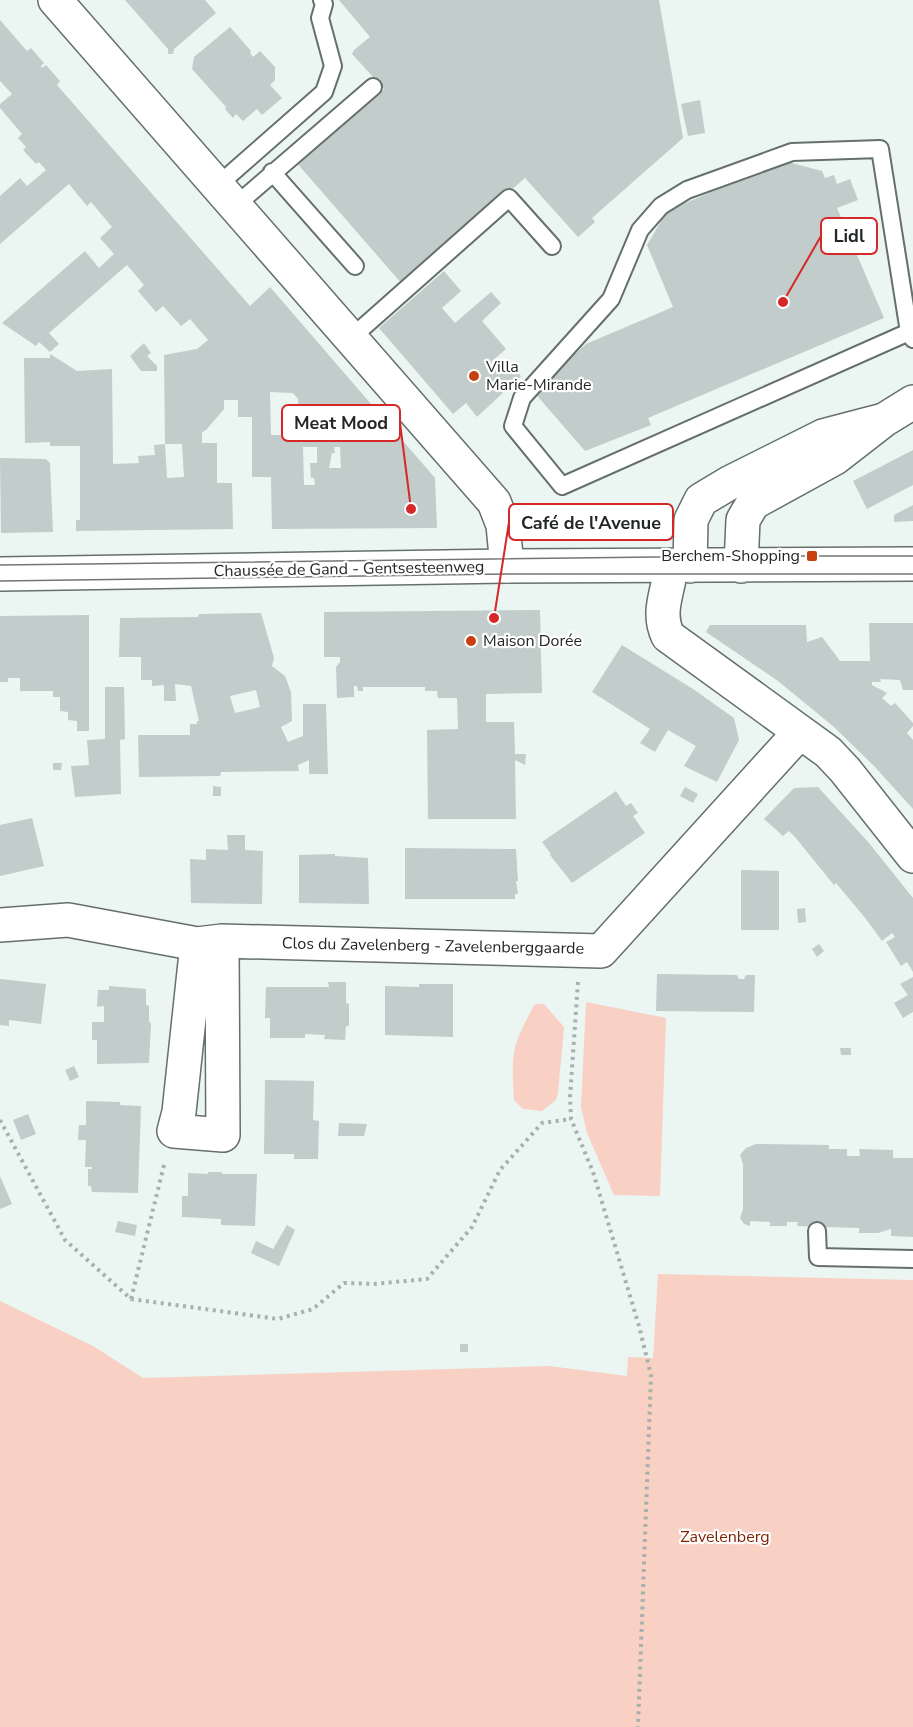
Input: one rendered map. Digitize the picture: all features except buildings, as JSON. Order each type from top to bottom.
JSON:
[{"type":"street","points":[[55,0],[494,502],[504,525],[507,566]]},
{"type":"street","points":[[741,566],[743,520],[753,503],[835,458],[884,420],[913,402]]},
{"type":"street","points":[[884,420],[823,436],[730,482],[702,500],[691,520],[681,566],[663,611],[662,624],[668,636],[828,752],[913,856]]},
{"type":"street","name":"Chaussée de Gand - Gentsesteenweg","points":[[0,574],[507,566],[913,564]]},
{"type":"street","name":"Clos du Zavelenberg - Zavelenberggaarde","points":[[0,925],[68,920],[210,943],[602,951],[800,732]]},
{"type":"street","points":[[210,943],[223,1135],[174,1131],[210,943]]},
{"type":"lane","points":[[226,196],[324,92],[333,66],[320,18],[324,4],[322,0]]},
{"type":"lane","points":[[226,196],[272,172],[373,87]]},
{"type":"lane","points":[[880,149],[911,336],[562,486],[513,426],[522,398],[610,298],[640,230],[661,206],[687,190],[792,152],[880,149]]},
{"type":"lane","points":[[272,172],[355,266]]},
{"type":"lane","points":[[351,338],[509,198],[552,246]]},
{"type":"lane","points":[[817,1232],[818,1257],[913,1259]]},
{"type":"path","points":[[576,950],[579,994],[570,1097],[571,1119],[593,1172],[639,1326],[651,1375],[646,1457],[638,1727]]},
{"type":"path","points":[[0,1120],[65,1240],[131,1299],[278,1319],[313,1309],[344,1283],[373,1284],[427,1279],[471,1227],[500,1170],[542,1124],[571,1119]]},
{"type":"path","points":[[131,1299],[152,1208],[174,1131]]},
{"type":"green space","points":[[586,1002],[666,1018],[660,1196],[614,1195],[587,1133],[581,1107]]},
{"type":"green space","points":[[535,1004],[544,1004],[564,1027],[558,1093],[556,1100],[542,1111],[523,1109],[514,1100],[513,1060],[517,1040]]},
{"type":"green space","name":"Zavelenberg","points":[[658,1274],[913,1280],[913,1727],[0,1727],[0,1301],[93,1346],[143,1378],[549,1366],[627,1376],[628,1357],[653,1358]]},
{"type":"tram line","points":[[0,565],[913,556]]},
{"type":"tram line","points":[[0,581],[507,574],[913,574]]},
{"type":"place","name":"Lidl","points":[[783,302]]},
{"type":"place","name":"Villa Marie-Mirande","points":[[474,376]]},
{"type":"place","name":"Meat Mood","points":[[411,509]]},
{"type":"place","name":"Berchem-Shopping","points":[[812,556]]},
{"type":"place","name":"Café de l'Avenue","points":[[494,618]]},
{"type":"place","name":"Maison Dorée","points":[[471,641]]}]
